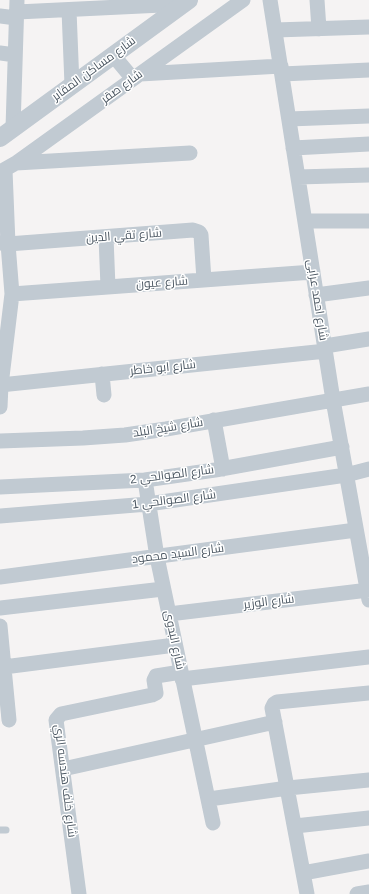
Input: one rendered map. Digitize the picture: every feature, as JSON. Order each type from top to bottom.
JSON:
[{"type":"street","name":"شارع صقر","points":[[7,168],[243,0]]},
{"type":"street","name":"شارع احمد عرابى","points":[[270,0],[333,400],[368,593]]},
{"type":"street","points":[[317,0],[319,28]]},
{"type":"street","points":[[0,16],[17,10],[69,10],[99,4],[186,2]]},
{"type":"street","name":"شارع مساكن المقابر","points":[[6,133],[186,2]]},
{"type":"street","points":[[6,133],[7,94],[15,55],[17,10]]},
{"type":"street","points":[[69,10],[72,85]]},
{"type":"street","points":[[275,30],[369,27]]},
{"type":"street","points":[[0,53],[15,55]]},
{"type":"street","points":[[113,56],[137,76],[281,70],[369,70]]},
{"type":"street","points":[[289,119],[369,116]]},
{"type":"street","points":[[293,148],[369,144]]},
{"type":"street","points":[[0,407],[0,385],[12,294],[4,243],[7,168],[190,153]]},
{"type":"street","points":[[298,177],[369,175]]},
{"type":"street","points":[[305,221],[369,221]]},
{"type":"street","name":"شارع تقي الدين","points":[[4,243],[193,230],[199,232],[201,235],[204,280]]},
{"type":"street","points":[[106,237],[108,287]]},
{"type":"street","name":"شارع عيون","points":[[12,294],[313,272]]},
{"type":"street","points":[[316,295],[369,288]]},
{"type":"street","name":"شارع ابو خاطر","points":[[0,385],[325,348],[369,340]]},
{"type":"street","points":[[102,374],[104,396]]},
{"type":"street","name":"شارع شيخ البلد","points":[[0,441],[125,435],[369,394]]},
{"type":"street","points":[[214,420],[223,469]]},
{"type":"street","name":"شارع الصوالحي 2","points":[[0,487],[145,480],[223,469],[342,447]]},
{"type":"street","name":"شارع الصوالحي 1","points":[[0,516],[148,504],[346,475],[369,469]]},
{"type":"street","name":"شارع البدوى","points":[[145,480],[163,589],[213,823]]},
{"type":"street","name":"شارع السيد محمود","points":[[0,577],[356,530]]},
{"type":"street","points":[[0,608],[163,589]]},
{"type":"street","name":"شارع الوزير","points":[[169,614],[368,593]]},
{"type":"street","points":[[0,626],[4,667],[3,687],[9,720]]},
{"type":"street","points":[[4,667],[175,645]]},
{"type":"street","points":[[181,675],[369,657]]},
{"type":"street","name":"شارع خلف هندسه الري","points":[[79,894],[56,723],[58,717],[61,714],[152,696],[156,693],[154,680],[156,676],[181,675]]},
{"type":"street","points":[[307,894],[272,708],[277,702],[369,693]]},
{"type":"street","points":[[63,769],[275,722]]},
{"type":"street","points":[[208,799],[288,788],[369,780]]},
{"type":"street","points":[[295,826],[369,818]]},
{"type":"street","points":[[303,873],[369,861]]},
{"type":"street","points":[[357,894],[369,892]]}]
